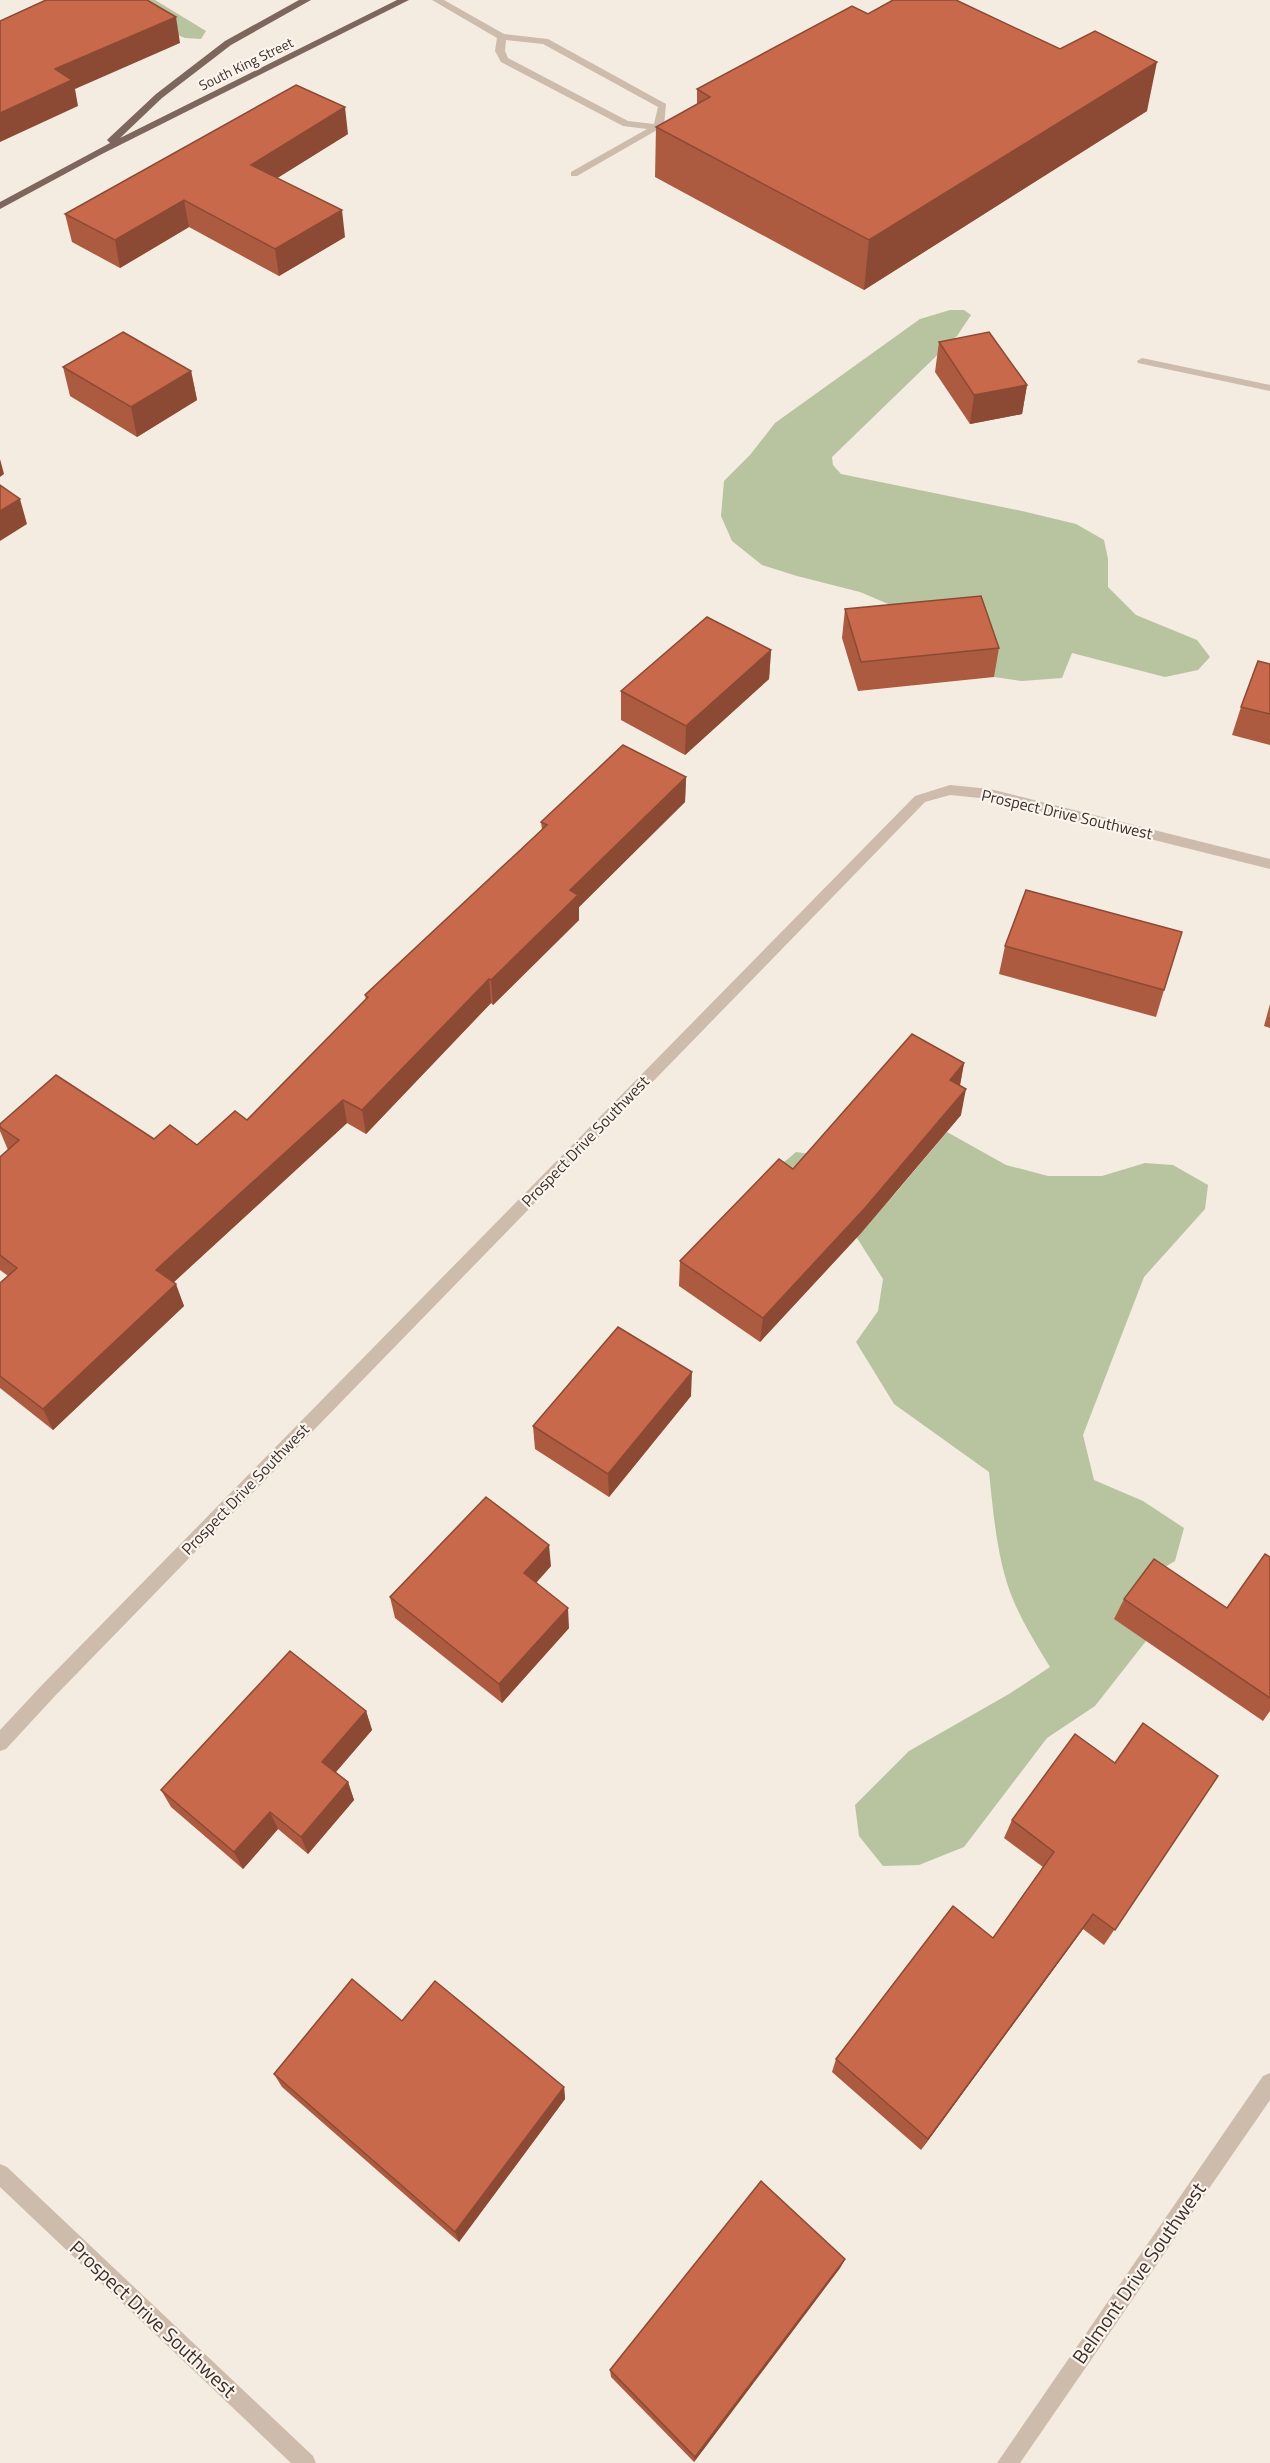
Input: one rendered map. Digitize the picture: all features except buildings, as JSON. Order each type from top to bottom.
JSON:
[{"type":"main road","name":"South King Street","points":[[99,152],[159,96],[228,43],[306,0]]},
{"type":"main road","name":"South King Street","points":[[0,206],[99,152],[404,0]]},
{"type":"street","points":[[437,0],[502,37],[545,41],[663,106],[658,127]]},
{"type":"street","points":[[502,37],[500,51],[504,60],[626,124],[658,127]]},
{"type":"street","points":[[574,174],[669,122]]},
{"type":"street","points":[[1142,361],[1270,388]]},
{"type":"street","name":"Prospect Drive Southwest","points":[[0,1743],[48,1691],[920,799],[950,790],[990,794],[1270,864]]},
{"type":"street","name":"Belmont Drive Southwest","points":[[1007,2463],[1270,2083]]},
{"type":"street","name":"Prospect Drive Southwest","points":[[0,2174],[306,2463]]},
{"type":"green space","points":[[94,0],[155,0],[206,31],[201,39],[185,38]]},
{"type":"green space","points":[[950,310],[964,310],[971,315],[957,336],[832,457],[833,465],[841,474],[1076,524],[1104,540],[1108,559],[1108,587],[1136,615],[1197,640],[1210,657],[1198,670],[1165,677],[1072,653],[1062,678],[1022,681],[994,677],[976,625],[945,628],[860,592],[762,565],[732,541],[721,516],[724,481],[750,455],[775,423],[920,319]]},
{"type":"green space","points":[[947,1132],[1006,1165],[1048,1176],[1102,1176],[1145,1163],[1173,1165],[1208,1185],[1205,1209],[1144,1277],[1083,1435],[1094,1480],[1143,1501],[1184,1528],[1175,1561],[1143,1580],[1146,1641],[1095,1706],[1047,1738],[964,1847],[919,1865],[883,1866],[859,1836],[855,1805],[909,1751],[1009,1694],[1050,1667],[1020,1615],[1007,1583],[998,1542],[989,1472],[894,1404],[856,1342],[878,1311],[883,1279],[857,1238],[783,1163],[796,1152],[824,1156],[893,1196]]}]
